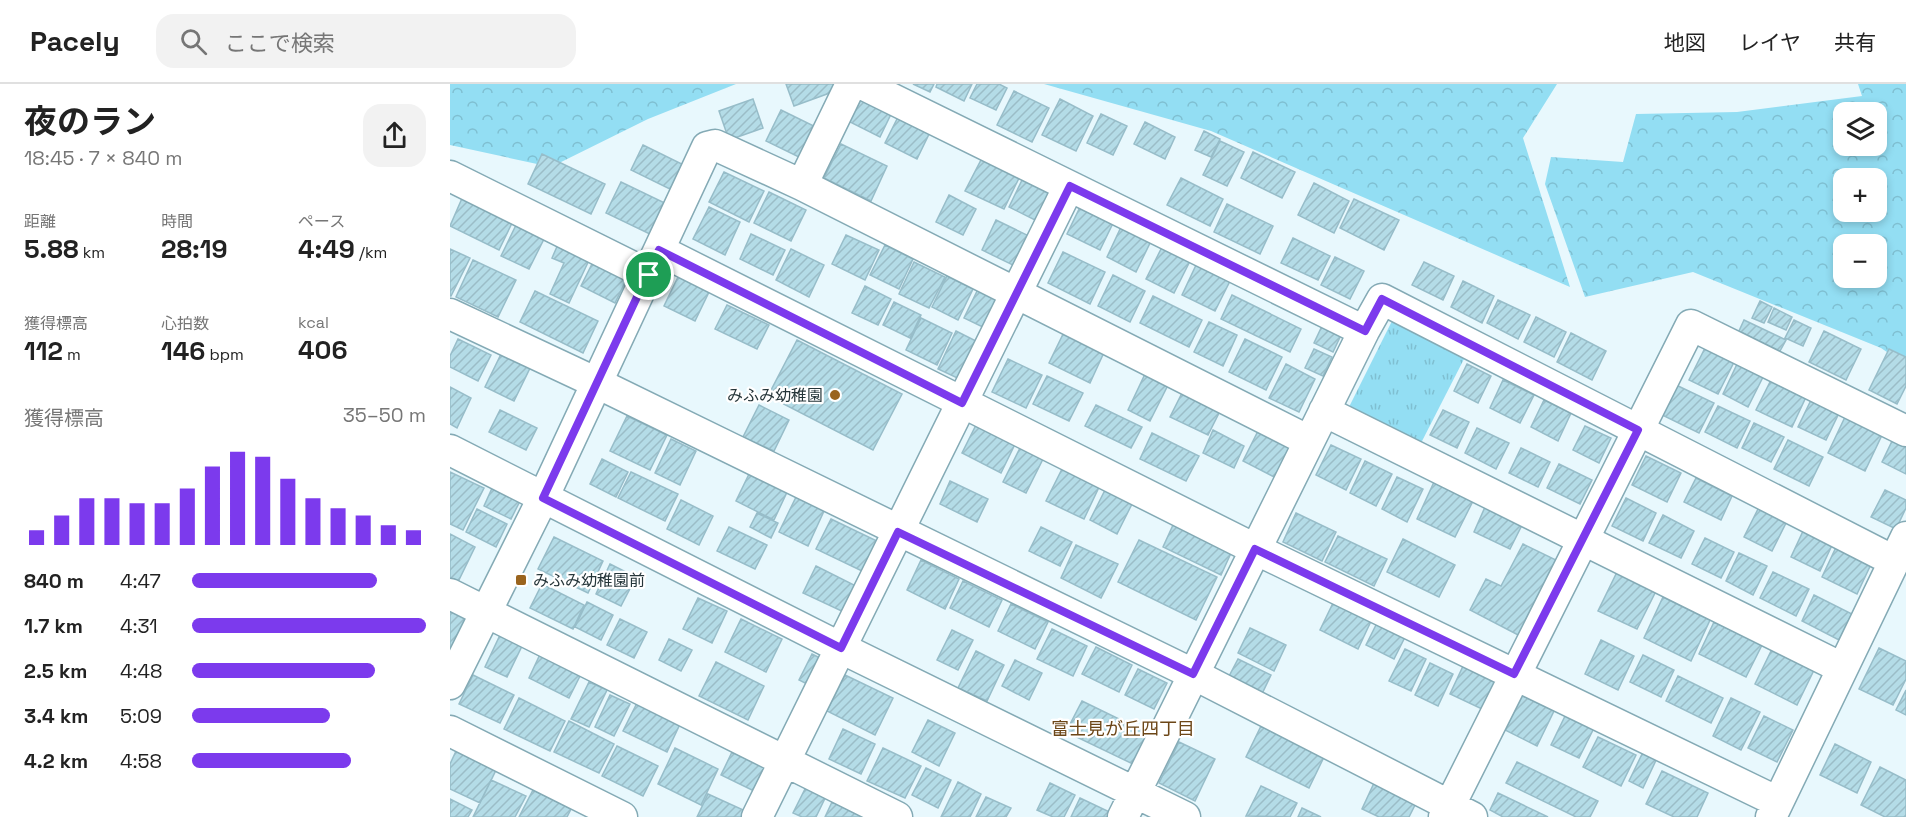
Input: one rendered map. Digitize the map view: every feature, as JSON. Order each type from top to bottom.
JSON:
[{"type":"street","points":[[802,185],[850,84]]},
{"type":"street","points":[[862,84],[1365,331]]},
{"type":"street","points":[[450,684],[543,498],[707,147],[715,145],[802,185],[1309,441]]},
{"type":"street","points":[[450,176],[654,263],[962,403],[1255,549],[1514,674],[1775,810],[1900,549],[1638,430],[1382,299],[1324,411],[1255,549],[1193,674],[1129,805]]},
{"type":"street","points":[[757,817],[1070,186]]},
{"type":"street","points":[[450,314],[597,383],[898,532],[1193,674],[1455,813],[1514,674],[1691,325],[1906,431]]},
{"type":"street","points":[[1324,411],[1842,668]]},
{"type":"street","points":[[450,450],[841,648],[1129,805],[1185,817]]},
{"type":"street","points":[[450,594],[897,817]]},
{"type":"street","points":[[450,731],[622,817]]},
{"type":"green space","points":[[450,84],[736,84],[648,119],[551,167],[450,145]]},
{"type":"green space","points":[[1044,84],[1557,84],[1523,138],[1570,287],[1211,131]]},
{"type":"green space","points":[[1858,84],[1906,84],[1906,365],[1881,348],[1693,272],[1585,297],[1545,184],[1551,157],[1623,162],[1636,114],[1737,112],[1862,96]]},
{"type":"green space","points":[[1392,321],[1465,357],[1419,447],[1347,411]]},
{"type":"building","points":[[786,84],[835,84],[838,90],[794,106]]},
{"type":"building","points":[[913,84],[934,84],[930,92]]},
{"type":"building","points":[[937,84],[972,84],[964,101],[936,87]]},
{"type":"building","points":[[977,84],[999,84],[1007,88],[996,110],[970,98]]},
{"type":"building","points":[[1014,91],[1049,108],[1032,142],[997,125]]},
{"type":"building","points":[[858,95],[892,112],[880,137],[846,120]]},
{"type":"building","points":[[753,99],[763,128],[729,140],[719,111]]},
{"type":"building","points":[[1060,99],[1093,116],[1076,151],[1042,135]]},
{"type":"building","points":[[781,110],[820,129],[805,160],[766,141]]},
{"type":"building","points":[[1101,114],[1127,126],[1113,155],[1087,143]]},
{"type":"building","points":[[899,115],[931,130],[917,159],[885,143]]},
{"type":"building","points":[[1145,122],[1175,137],[1165,159],[1134,144]]},
{"type":"building","points":[[1204,131],[1220,139],[1211,157],[1195,150]]},
{"type":"building","points":[[1220,141],[1244,152],[1227,186],[1203,175]]},
{"type":"building","points":[[841,144],[887,166],[871,201],[824,178]]},
{"type":"building","points":[[643,145],[688,167],[676,192],[631,170]]},
{"type":"building","points":[[1253,152],[1295,172],[1282,198],[1241,178]]},
{"type":"building","points":[[542,154],[605,184],[591,214],[528,184]]},
{"type":"building","points":[[982,158],[1020,176],[1004,209],[965,191]]},
{"type":"building","points":[[724,172],[764,191],[749,222],[709,202]]},
{"type":"building","points":[[1024,176],[1052,189],[1037,221],[1009,207]]},
{"type":"building","points":[[1181,178],[1223,199],[1210,226],[1167,205]]},
{"type":"building","points":[[621,182],[669,205],[654,236],[606,213]]},
{"type":"building","points":[[1314,183],[1349,201],[1334,233],[1298,215]]},
{"type":"building","points":[[769,192],[806,210],[791,241],[754,223]]},
{"type":"building","points":[[949,195],[976,209],[963,235],[936,222]]},
{"type":"building","points":[[463,196],[513,221],[499,250],[450,226]]},
{"type":"building","points":[[1354,199],[1399,220],[1384,250],[1340,228]]},
{"type":"building","points":[[1082,203],[1115,219],[1100,250],[1067,234]]},
{"type":"building","points":[[1227,204],[1273,226],[1260,254],[1214,232]]},
{"type":"building","points":[[709,207],[740,222],[725,255],[693,239]]},
{"type":"building","points":[[996,220],[1033,238],[1019,268],[982,250]]},
{"type":"building","points":[[518,221],[546,235],[529,269],[501,256]]},
{"type":"building","points":[[1121,227],[1151,241],[1136,272],[1107,257]]},
{"type":"building","points":[[751,234],[785,250],[773,275],[740,259]]},
{"type":"building","points":[[846,235],[879,250],[865,280],[832,264]]},
{"type":"building","points":[[1293,238],[1330,256],[1318,280],[1281,263]]},
{"type":"building","points":[[559,242],[591,256],[569,303],[550,294],[564,263],[552,258]]},
{"type":"building","points":[[885,245],[913,259],[899,289],[870,275]]},
{"type":"building","points":[[1163,245],[1191,259],[1174,293],[1146,279]]},
{"type":"building","points":[[450,249],[470,258],[451,296],[450,296]]},
{"type":"building","points":[[791,249],[824,265],[809,297],[776,280]]},
{"type":"building","points":[[1063,252],[1105,272],[1090,304],[1048,283]]},
{"type":"building","points":[[1335,257],[1364,271],[1350,299],[1321,285]]},
{"type":"building","points":[[473,260],[516,280],[498,317],[456,297]]},
{"type":"building","points":[[594,260],[628,276],[615,303],[581,286]]},
{"type":"building","points":[[914,262],[945,277],[929,308],[899,294]]},
{"type":"building","points":[[1424,262],[1454,276],[1443,300],[1412,285]]},
{"type":"building","points":[[1197,263],[1231,279],[1215,311],[1182,295]]},
{"type":"building","points":[[1113,275],[1145,291],[1130,322],[1098,306]]},
{"type":"building","points":[[947,276],[973,289],[958,320],[932,307]]},
{"type":"building","points":[[678,277],[709,292],[695,321],[664,306]]},
{"type":"building","points":[[1463,281],[1494,296],[1482,323],[1451,307]]},
{"type":"building","points":[[980,285],[1007,298],[991,331],[964,318]]},
{"type":"building","points":[[865,286],[891,299],[878,325],[852,313]]},
{"type":"building","points":[[535,291],[598,321],[583,353],[520,322]]},
{"type":"building","points":[[1232,295],[1301,329],[1290,352],[1221,319]]},
{"type":"building","points":[[1153,296],[1202,320],[1189,347],[1140,323]]},
{"type":"building","points":[[1498,300],[1530,315],[1518,339],[1487,323]]},
{"type":"building","points":[[1760,301],[1772,307],[1764,323],[1752,318]]},
{"type":"building","points":[[894,302],[921,315],[910,338],[883,325]]},
{"type":"building","points":[[727,305],[769,325],[757,349],[715,329]]},
{"type":"building","points":[[1774,308],[1792,317],[1786,330],[1768,322]]},
{"type":"building","points":[[1536,317],[1566,332],[1554,357],[1524,342]]},
{"type":"building","points":[[921,318],[952,333],[937,365],[906,350]]},
{"type":"building","points":[[1744,320],[1786,340],[1780,351],[1739,331]]},
{"type":"building","points":[[1794,320],[1811,328],[1803,346],[1785,338]]},
{"type":"building","points":[[1209,322],[1237,335],[1223,366],[1194,352]]},
{"type":"building","points":[[1322,326],[1341,335],[1333,352],[1314,343]]},
{"type":"building","points":[[1066,328],[1106,348],[1090,383],[1049,363]]},
{"type":"building","points":[[956,331],[984,345],[966,382],[938,369]]},
{"type":"building","points":[[1824,331],[1861,349],[1846,380],[1809,362]]},
{"type":"building","points":[[1571,333],[1606,351],[1592,380],[1557,362]]},
{"type":"building","points":[[458,339],[491,355],[478,381],[450,367],[450,356]]},
{"type":"building","points":[[1245,339],[1282,357],[1266,390],[1229,372]]},
{"type":"building","name":"みふみ幼稚園","points":[[797,340],[902,394],[873,450],[768,396]]},
{"type":"building","points":[[1705,348],[1734,362],[1718,394],[1689,380]]},
{"type":"building","points":[[1314,349],[1332,357],[1323,376],[1305,368]]},
{"type":"building","points":[[1889,349],[1906,357],[1906,386],[1897,404],[1869,390]]},
{"type":"building","points":[[503,350],[532,364],[514,401],[485,387]]},
{"type":"building","points":[[1008,359],[1042,375],[1026,408],[992,392]]},
{"type":"building","points":[[1738,362],[1764,375],[1748,407],[1723,394]]},
{"type":"building","points":[[1286,364],[1315,379],[1299,412],[1269,398]]},
{"type":"building","points":[[1467,364],[1491,376],[1478,403],[1454,391]]},
{"type":"building","points":[[1145,374],[1168,385],[1150,421],[1128,410]]},
{"type":"building","points":[[1047,376],[1083,393],[1069,421],[1033,404]]},
{"type":"building","points":[[1503,380],[1534,395],[1520,423],[1490,408]]},
{"type":"building","points":[[1771,380],[1806,397],[1792,427],[1756,410]]},
{"type":"building","points":[[1674,384],[1714,403],[1699,433],[1660,414]]},
{"type":"building","points":[[450,387],[471,398],[457,428],[450,424]]},
{"type":"building","points":[[1183,391],[1221,409],[1208,435],[1170,417]]},
{"type":"building","points":[[1812,398],[1840,411],[1826,440],[1798,427]]},
{"type":"building","points":[[1544,400],[1571,413],[1558,441],[1531,427]]},
{"type":"building","points":[[759,405],[789,420],[774,451],[743,437]]},
{"type":"building","points":[[1096,405],[1142,427],[1131,448],[1085,426]]},
{"type":"building","points":[[1718,406],[1750,421],[1737,448],[1705,432]]},
{"type":"building","points":[[500,410],[537,428],[526,450],[489,432]]},
{"type":"building","points":[[1443,410],[1469,422],[1457,448],[1430,435]]},
{"type":"building","points":[[627,416],[667,435],[650,470],[610,451]]},
{"type":"building","points":[[1845,417],[1882,435],[1865,471],[1828,453]]},
{"type":"building","points":[[978,421],[1017,440],[1001,473],[962,453]]},
{"type":"building","points":[[1754,423],[1784,437],[1771,462],[1742,448]]},
{"type":"building","points":[[1585,426],[1611,438],[1599,463],[1573,450]]},
{"type":"building","points":[[1477,428],[1509,443],[1496,469],[1465,453]]},
{"type":"building","points":[[1259,429],[1292,445],[1276,478],[1243,461]]},
{"type":"building","points":[[1213,430],[1244,446],[1234,468],[1203,453]]},
{"type":"building","points":[[1152,433],[1199,456],[1186,481],[1140,459]]},
{"type":"building","points":[[1894,437],[1906,442],[1906,474],[1882,462]]},
{"type":"building","points":[[671,439],[696,451],[680,485],[655,473]]},
{"type":"building","points":[[1788,440],[1823,457],[1809,486],[1774,469]]},
{"type":"building","points":[[1023,442],[1046,453],[1026,493],[1003,482]]},
{"type":"building","points":[[1331,445],[1361,459],[1346,490],[1316,475]]},
{"type":"building","points":[[1521,448],[1550,462],[1538,487],[1509,473]]},
{"type":"building","points":[[1646,456],[1681,473],[1667,502],[1632,485]]},
{"type":"building","points":[[602,459],[628,472],[616,497],[590,484]]},
{"type":"building","points":[[1365,461],[1392,474],[1376,506],[1350,493]]},
{"type":"building","points":[[1559,464],[1592,480],[1580,504],[1547,488]]},
{"type":"building","points":[[1063,467],[1100,485],[1084,519],[1046,501]]},
{"type":"building","points":[[450,472],[484,488],[463,530],[450,524]]},
{"type":"building","points":[[631,472],[678,494],[665,521],[618,498]]},
{"type":"building","points":[[750,472],[788,490],[774,520],[736,501]]},
{"type":"building","points":[[1397,477],[1423,489],[1407,522],[1382,509]]},
{"type":"building","points":[[1696,478],[1732,496],[1721,520],[1684,502]]},
{"type":"building","points":[[950,481],[988,499],[977,522],[940,504]]},
{"type":"building","points":[[1434,482],[1473,501],[1455,537],[1417,519]]},
{"type":"building","points":[[493,486],[521,499],[511,519],[484,506]]},
{"type":"building","points":[[1106,488],[1133,502],[1117,534],[1090,520]]},
{"type":"building","points":[[1885,490],[1906,500],[1906,508],[1896,529],[1871,517]]},
{"type":"building","points":[[796,497],[824,511],[808,546],[779,532]]},
{"type":"building","points":[[1626,498],[1656,513],[1643,541],[1612,526]]},
{"type":"building","points":[[681,500],[713,516],[699,545],[667,529]]},
{"type":"building","points":[[1485,507],[1522,525],[1510,549],[1474,532]]},
{"type":"building","points":[[1759,507],[1787,521],[1772,551],[1744,537]]},
{"type":"building","points":[[477,509],[507,524],[496,547],[466,532]]},
{"type":"building","points":[[757,513],[778,523],[771,538],[750,527]]},
{"type":"building","points":[[1296,513],[1336,532],[1322,561],[1283,542]]},
{"type":"building","points":[[1663,515],[1694,531],[1681,558],[1649,543]]},
{"type":"building","points":[[831,519],[877,541],[862,571],[816,549]]},
{"type":"building","points":[[1173,525],[1231,553],[1221,575],[1163,547]]},
{"type":"building","points":[[729,527],[767,545],[755,569],[717,551]]},
{"type":"building","points":[[1041,527],[1072,542],[1060,566],[1029,551]]},
{"type":"building","points":[[1804,529],[1833,543],[1820,571],[1791,557]]},
{"type":"building","points":[[450,534],[475,547],[456,586],[450,583]]},
{"type":"building","points":[[1338,536],[1387,559],[1374,586],[1325,562]]},
{"type":"building","points":[[554,537],[603,561],[588,593],[538,569]]},
{"type":"building","points":[[1705,538],[1734,552],[1721,578],[1692,564]]},
{"type":"building","points":[[1403,539],[1455,565],[1439,597],[1387,572]]},
{"type":"building","points":[[1139,540],[1217,577],[1196,620],[1118,582]]},
{"type":"building","points":[[1838,543],[1873,560],[1857,594],[1822,577]]},
{"type":"building","points":[[1523,544],[1556,560],[1520,636],[1470,610],[1486,579],[1501,586]]},
{"type":"building","points":[[1076,545],[1118,564],[1101,598],[1061,578]]},
{"type":"building","points":[[1739,553],[1767,566],[1753,595],[1726,581]]},
{"type":"building","points":[[921,560],[959,579],[945,609],[907,590]]},
{"type":"building","points":[[610,564],[636,577],[621,606],[596,594]]},
{"type":"building","points":[[816,566],[860,588],[848,614],[803,593]]},
{"type":"building","points":[[1617,572],[1656,591],[1637,629],[1598,611]]},
{"type":"building","points":[[1773,572],[1809,589],[1796,616],[1760,598]]},
{"type":"building","points":[[963,581],[1002,600],[989,627],[950,608]]},
{"type":"building","points":[[542,584],[584,605],[573,629],[530,608]]},
{"type":"building","points":[[1814,595],[1852,614],[1839,640],[1802,621]]},
{"type":"building","points":[[1663,597],[1710,620],[1691,661],[1644,638]]},
{"type":"building","points":[[698,598],[727,611],[712,643],[683,629]]},
{"type":"building","points":[[1334,601],[1372,619],[1358,649],[1320,630]]},
{"type":"building","points":[[587,602],[613,615],[601,640],[575,627]]},
{"type":"building","points":[[1011,604],[1048,622],[1035,649],[998,631]]},
{"type":"building","points":[[450,608],[468,617],[452,649],[450,648]]},
{"type":"building","points":[[620,619],[647,632],[634,658],[607,645]]},
{"type":"building","points":[[741,619],[782,639],[766,672],[725,652]]},
{"type":"building","points":[[1379,619],[1407,633],[1394,659],[1366,645]]},
{"type":"building","points":[[1714,622],[1762,645],[1746,677],[1699,654]]},
{"type":"building","points":[[1250,628],[1286,645],[1274,671],[1238,653]]},
{"type":"building","points":[[1052,629],[1087,646],[1073,676],[1037,659]]},
{"type":"building","points":[[952,630],[973,640],[958,670],[937,660]]},
{"type":"building","points":[[500,635],[522,646],[507,677],[485,667]]},
{"type":"building","points":[[669,639],[692,650],[681,671],[659,660]]},
{"type":"building","points":[[1601,640],[1634,656],[1618,690],[1585,674]]},
{"type":"building","points":[[1096,647],[1132,665],[1119,692],[1082,674]]},
{"type":"building","points":[[1773,647],[1815,668],[1797,705],[1755,684]]},
{"type":"building","points":[[1879,648],[1906,661],[1906,679],[1893,705],[1859,689]]},
{"type":"building","points":[[1405,649],[1426,659],[1411,691],[1389,681]]},
{"type":"building","points":[[542,650],[583,670],[569,698],[529,678]]},
{"type":"building","points":[[976,651],[1004,665],[987,701],[958,688]]},
{"type":"building","points":[[812,654],[824,660],[811,686],[799,680]]},
{"type":"building","points":[[1643,655],[1674,670],[1661,697],[1630,682]]},
{"type":"building","points":[[1238,659],[1271,675],[1260,698],[1226,682]]},
{"type":"building","points":[[1015,660],[1042,673],[1029,700],[1002,686]]},
{"type":"building","points":[[716,662],[764,686],[748,720],[699,696]]},
{"type":"building","points":[[1430,663],[1453,674],[1438,706],[1415,695]]},
{"type":"building","points":[[1464,664],[1496,680],[1482,709],[1450,694]]},
{"type":"building","points":[[1138,669],[1167,683],[1154,709],[1125,695]]},
{"type":"building","points":[[473,675],[514,695],[500,723],[459,704]]},
{"type":"building","points":[[845,675],[893,698],[875,735],[827,711]]},
{"type":"building","points":[[1678,676],[1723,698],[1711,723],[1666,701]]},
{"type":"building","points":[[589,682],[607,690],[589,727],[571,719]]},
{"type":"building","points":[[1906,690],[1906,715],[1896,710]]},
{"type":"building","points":[[610,695],[630,704],[614,736],[595,727]]},
{"type":"building","points":[[1521,695],[1554,711],[1537,746],[1505,730]]},
{"type":"building","points":[[519,698],[565,721],[550,751],[504,729]]},
{"type":"building","points":[[1731,698],[1760,712],[1741,750],[1713,736]]},
{"type":"building","points":[[1082,701],[1150,734],[1135,765],[1066,732]]},
{"type":"building","points":[[637,703],[680,724],[667,752],[623,731]]},
{"type":"building","points":[[1567,712],[1595,726],[1579,758],[1551,745]]},
{"type":"building","points":[[1764,716],[1793,730],[1777,762],[1748,748]]},
{"type":"building","points":[[928,720],[955,733],[939,766],[912,752]]},
{"type":"building","points":[[569,721],[614,744],[599,773],[554,752]]},
{"type":"building","points":[[1261,726],[1324,757],[1309,788],[1246,757]]},
{"type":"building","points":[[843,729],[875,744],[861,774],[829,759]]},
{"type":"building","points":[[1598,737],[1636,755],[1621,786],[1583,767]]},
{"type":"building","points":[[1179,742],[1215,759],[1195,801],[1159,783]]},
{"type":"building","points":[[1835,744],[1871,762],[1857,793],[1820,775]]},
{"type":"building","points":[[617,746],[658,766],[643,796],[602,776]]},
{"type":"building","points":[[675,748],[718,769],[701,805],[658,784]]},
{"type":"building","points":[[883,748],[921,766],[905,798],[867,781]]},
{"type":"building","points":[[457,749],[497,768],[480,803],[450,789],[450,764]]},
{"type":"building","points":[[1644,750],[1658,756],[1643,788],[1629,781]]},
{"type":"building","points":[[732,752],[766,768],[754,791],[721,775]]},
{"type":"building","points":[[1517,762],[1598,801],[1590,817],[1576,817],[1506,783]]},
{"type":"building","points":[[1880,767],[1906,780],[1906,817],[1885,817],[1861,805]]},
{"type":"building","points":[[926,768],[951,780],[938,808],[912,795]]},
{"type":"building","points":[[1662,771],[1708,793],[1697,817],[1674,817],[1646,804]]},
{"type":"building","points":[[491,780],[526,796],[515,817],[473,817]]},
{"type":"building","points":[[958,782],[981,794],[970,817],[941,817]]},
{"type":"building","points":[[1050,783],[1075,795],[1064,817],[1053,817],[1037,810]]},
{"type":"building","points":[[1374,783],[1416,803],[1409,817],[1379,817],[1362,809]]},
{"type":"building","points":[[807,785],[827,794],[816,817],[802,817],[793,813]]},
{"type":"building","points":[[1261,786],[1297,803],[1290,817],[1246,816]]},
{"type":"building","points":[[533,790],[571,809],[567,817],[519,817]]},
{"type":"building","points":[[1498,793],[1548,817],[1503,817],[1490,810]]},
{"type":"building","points":[[708,794],[750,813],[748,817],[697,817]]},
{"type":"building","points":[[986,797],[1011,808],[1006,817],[976,817]]},
{"type":"building","points":[[1080,798],[1116,815],[1115,817],[1071,817]]},
{"type":"building","points":[[450,799],[472,810],[468,817],[450,817]]},
{"type":"building","points":[[832,802],[861,816],[825,817]]},
{"type":"building","points":[[1302,808],[1321,817],[1298,817]]},
{"type":"place","name":"みふみ幼稚園","points":[[835,395]]},
{"type":"place","name":"みふみ幼稚園前","points":[[521,580]]},
{"type":"district","name":"富士見が丘四丁目","points":[[1123,728]]},
{"type":"route","points":[[1070,186],[1365,331],[1382,299],[1638,430],[1514,674],[1255,549],[1193,674],[898,532],[841,648],[543,498],[649,275],[659,250],[962,403],[1070,186]]}]
